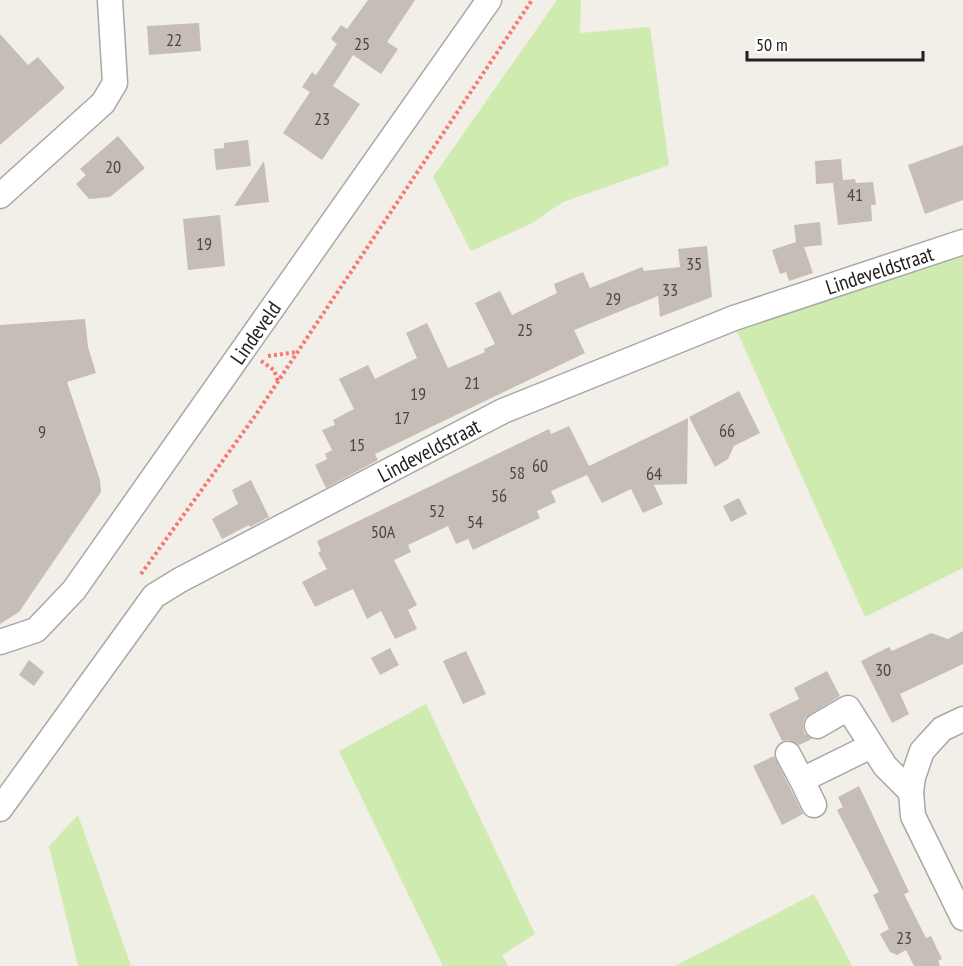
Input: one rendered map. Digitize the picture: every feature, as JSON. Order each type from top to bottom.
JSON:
[{"type":"street","points":[[0,196],[104,104],[115,83],[110,0]]},
{"type":"street","name":"Lindeveld","points":[[0,642],[36,630],[74,590],[489,0]]},
{"type":"street","name":"Lindeveldstraat","points":[[0,809],[154,596],[180,580],[503,411],[734,318],[963,242]]},
{"type":"street","points":[[817,726],[848,708],[885,766],[911,792]]},
{"type":"street","points":[[963,719],[942,729],[922,751],[912,777],[911,792],[913,816],[963,918]]},
{"type":"street","points":[[801,780],[871,746]]},
{"type":"street","points":[[788,754],[814,805]]},
{"type":"path","points":[[139,577],[278,381],[532,0]]},
{"type":"path","points":[[255,357],[274,370],[278,381]]},
{"type":"green space","points":[[557,0],[581,0],[580,33],[650,27],[669,165],[563,202],[532,223],[471,251],[433,177]]},
{"type":"green space","points":[[963,250],[963,568],[865,617],[735,327]]},
{"type":"green space","points":[[426,704],[535,934],[502,955],[508,966],[443,966],[339,751]]},
{"type":"green space","points":[[78,815],[131,966],[78,966],[49,846]]},
{"type":"green space","points":[[814,894],[852,966],[675,966]]},
{"type":"building","points":[[368,0],[415,0],[387,42],[398,49],[381,74],[353,55],[333,86],[360,104],[322,160],[283,133],[310,92],[302,87],[312,72],[316,75],[337,44],[331,39],[341,25],[347,29]]},
{"type":"building","points":[[199,23],[201,51],[149,55],[147,26]]},
{"type":"building","points":[[0,34],[28,65],[38,57],[65,88],[0,145]]},
{"type":"building","points":[[118,136],[145,168],[110,197],[89,199],[76,184],[86,175],[80,169]]},
{"type":"building","points":[[248,140],[251,166],[216,170],[214,149],[224,148],[224,143]]},
{"type":"building","points":[[963,145],[963,200],[925,214],[908,165]]},
{"type":"building","points":[[841,159],[843,180],[855,179],[856,183],[873,182],[876,205],[871,205],[872,221],[838,225],[833,183],[816,184],[815,161]]},
{"type":"building","points":[[264,161],[269,202],[234,206]]},
{"type":"building","points":[[220,215],[225,266],[188,270],[183,219]]},
{"type":"building","points":[[820,222],[822,245],[804,247],[813,273],[789,281],[786,272],[780,274],[772,250],[796,242],[794,225]]},
{"type":"building","points":[[707,246],[712,297],[660,317],[658,296],[574,330],[585,353],[375,454],[378,460],[326,488],[315,465],[327,459],[325,454],[332,450],[322,430],[335,425],[333,420],[354,409],[339,379],[368,365],[375,379],[417,358],[406,333],[427,323],[448,368],[485,352],[484,349],[495,344],[475,303],[500,291],[512,315],[557,293],[554,284],[583,272],[590,288],[642,267],[644,271],[680,267],[678,249]]},
{"type":"building","points":[[85,319],[88,347],[96,373],[67,382],[100,480],[101,492],[19,612],[0,624],[0,325]]},
{"type":"building","points":[[739,391],[760,433],[734,446],[728,459],[715,467],[689,417]]},
{"type":"building","points":[[688,418],[687,484],[654,485],[663,504],[643,513],[631,489],[602,503],[587,475],[551,491],[556,502],[537,511],[540,518],[473,550],[468,539],[456,544],[448,526],[408,545],[411,552],[394,560],[417,605],[408,610],[417,629],[395,639],[381,611],[367,619],[353,589],[315,607],[302,582],[327,569],[318,553],[321,551],[317,541],[549,429],[551,434],[569,426],[589,466]]},
{"type":"building","points":[[251,480],[269,517],[222,539],[212,519],[238,504],[232,490]]},
{"type":"building","points":[[739,498],[747,514],[731,522],[723,506]]},
{"type":"building","points":[[963,631],[963,664],[900,694],[909,714],[892,723],[861,661],[889,647],[892,651],[931,633],[948,639]]},
{"type":"building","points":[[390,648],[399,665],[380,675],[371,658]]},
{"type":"building","points":[[466,651],[486,694],[463,704],[443,661]]},
{"type":"building","points":[[29,660],[44,672],[34,686],[19,675]]},
{"type":"building","points":[[827,671],[840,696],[805,718],[804,733],[812,739],[799,745],[789,740],[782,741],[769,714],[799,699],[794,688]]},
{"type":"building","points":[[774,756],[803,814],[782,825],[753,766]]},
{"type":"building","points":[[859,786],[909,892],[904,894],[926,938],[931,936],[942,959],[938,961],[940,966],[914,966],[906,950],[897,955],[890,952],[880,934],[889,929],[873,895],[879,892],[837,810],[843,807],[838,797]]}]
